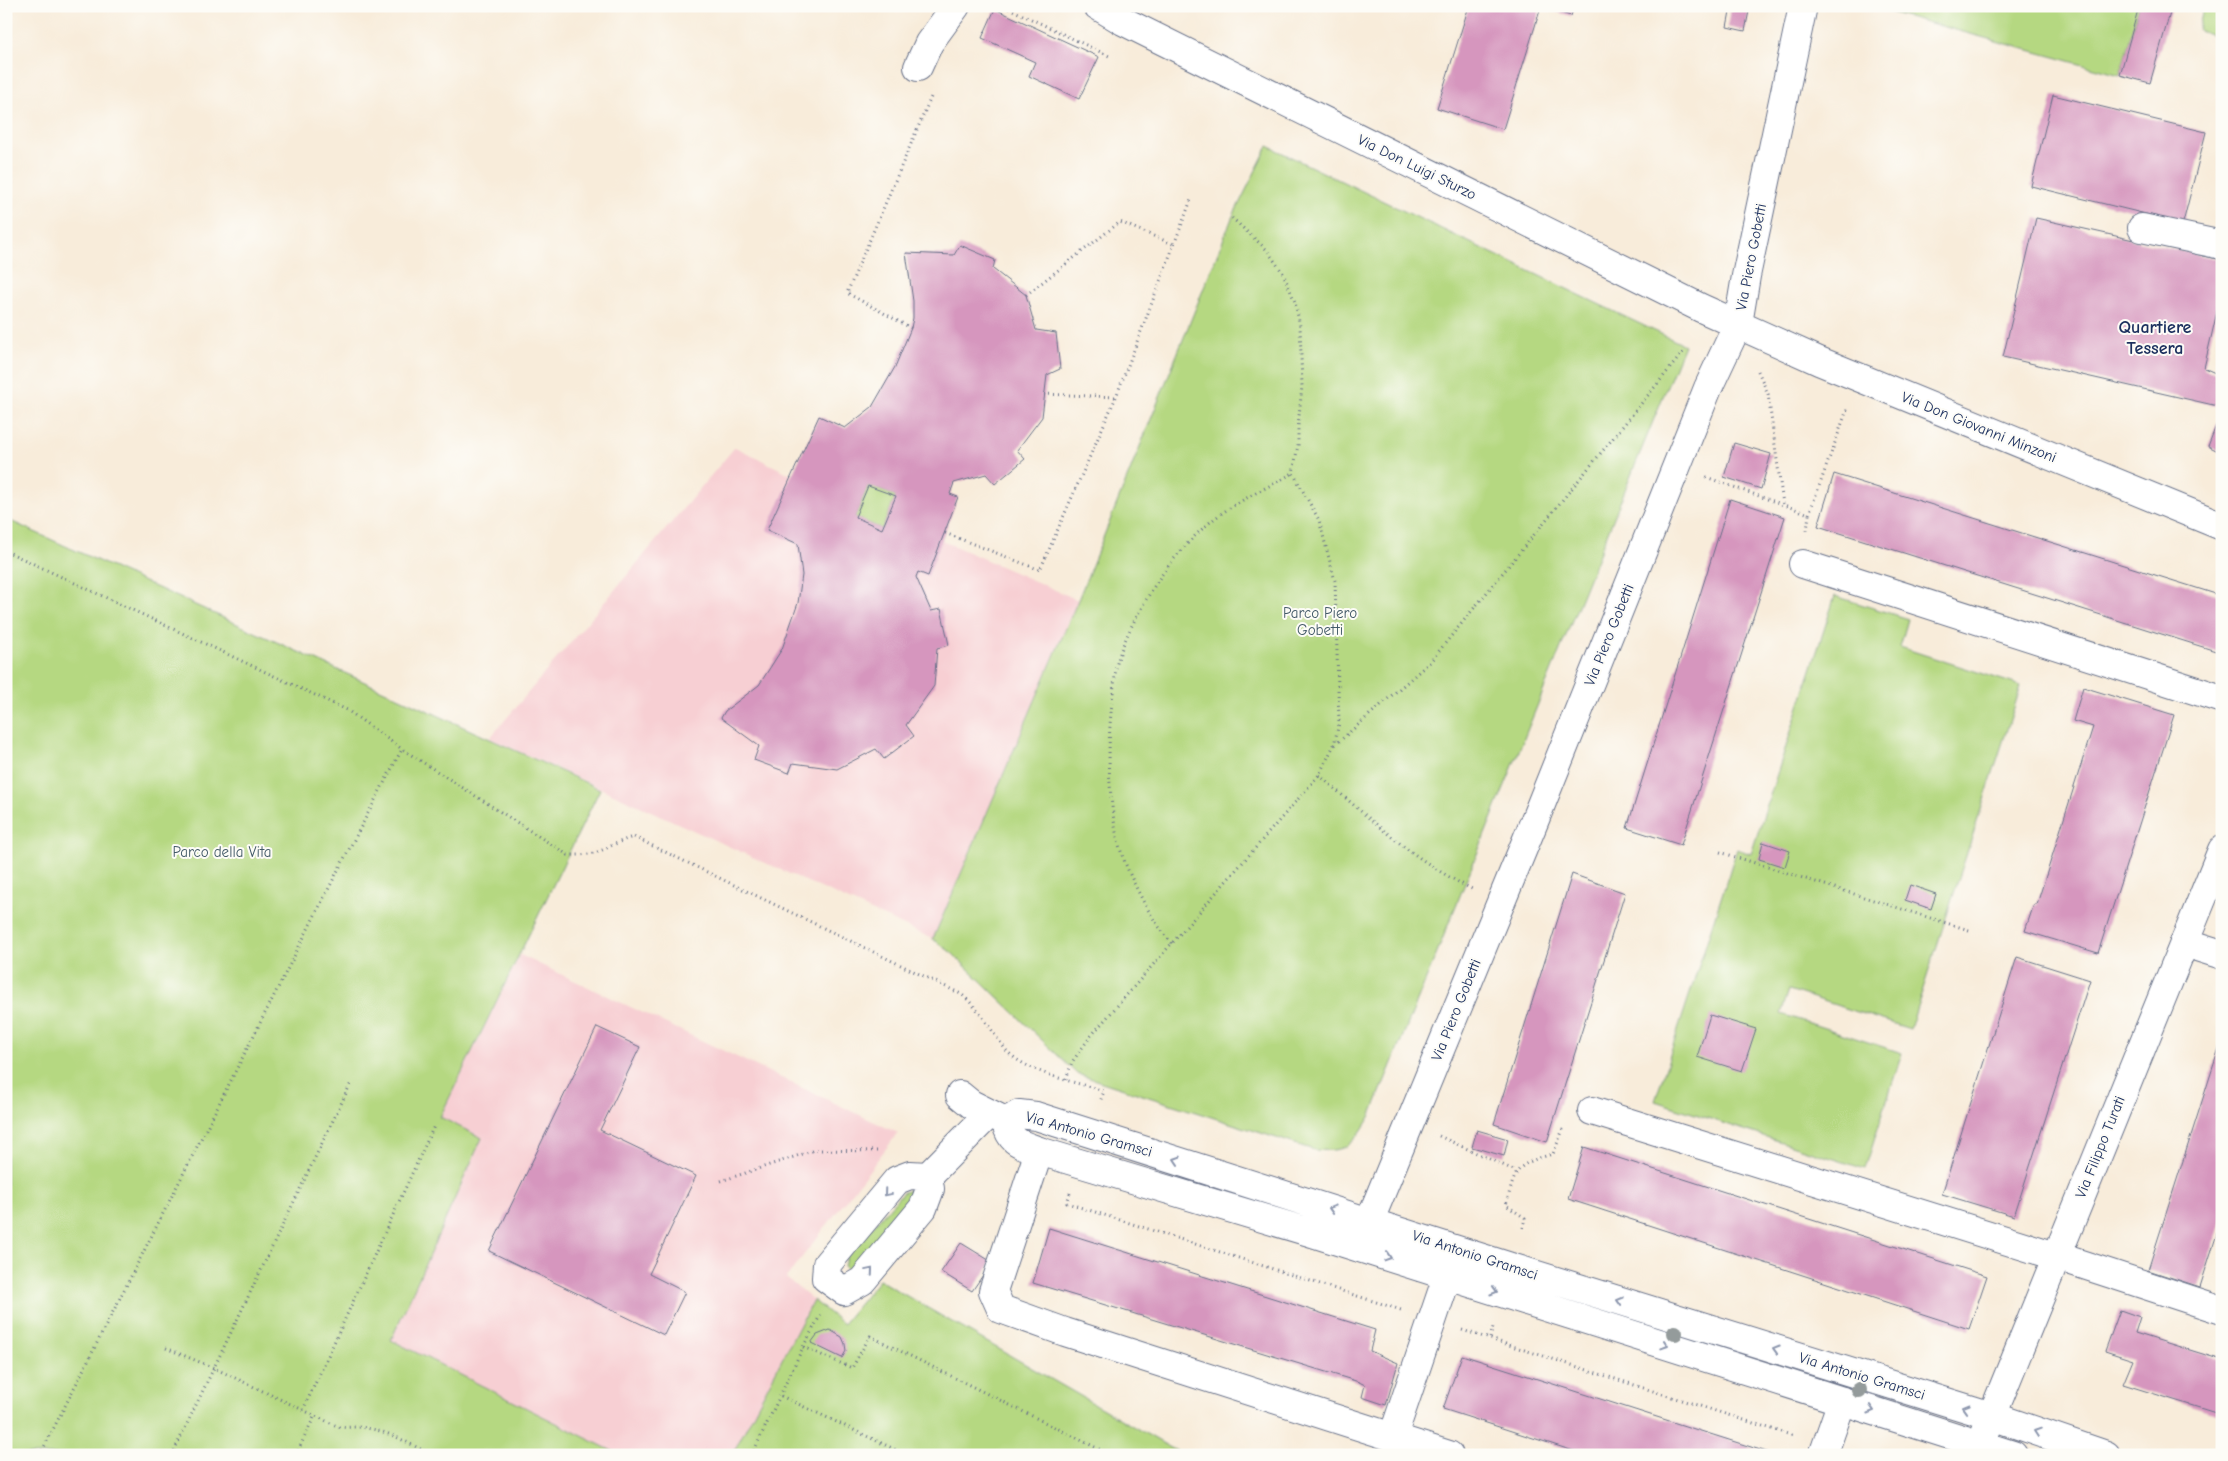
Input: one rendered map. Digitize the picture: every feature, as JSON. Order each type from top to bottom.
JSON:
[{"type":"street","points":[[918,67],[929,44],[956,6]]},
{"type":"street","name":"Via Don Luigi Sturzo","points":[[1098,6],[1123,21],[1701,308],[1738,324]]},
{"type":"street","name":"Via Piero Gobetti","points":[[1359,1248],[1708,388],[1738,324],[1746,276],[1803,6]]},
{"type":"street","points":[[2142,228],[2222,245]]},
{"type":"street","name":"Via Don Giovanni Minzoni","points":[[1738,324],[1858,378],[2222,526]]},
{"type":"street","points":[[1803,564],[2222,699]]},
{"type":"street","name":"Via Filippo Turati","points":[[1980,1444],[2222,850]]},
{"type":"street","points":[[2184,943],[2222,955]]},
{"type":"street","points":[[928,1176],[930,1189],[923,1208],[862,1281],[844,1291],[826,1278],[828,1264],[897,1180],[910,1175],[928,1176],[998,1118],[970,1104],[960,1095]]},
{"type":"street","points":[[1592,1111],[2222,1310]]},
{"type":"street","name":"Via Antonio Gramsci","points":[[2013,1455],[1359,1248],[1039,1151],[1012,1138],[998,1118],[1019,1114],[1036,1116],[1521,1270],[1992,1416],[2106,1455]]},
{"type":"street","points":[[1039,1151],[993,1290],[1001,1310],[1064,1332],[1449,1455]]},
{"type":"street","points":[[1393,1436],[1447,1277]]},
{"type":"street","points":[[1823,1455],[1842,1401]]},
{"type":"path","points":[[1004,6],[1109,56]]},
{"type":"path","points":[[911,328],[847,293],[933,92]]},
{"type":"path","points":[[945,533],[1040,570],[1116,397],[1191,200]]},
{"type":"path","points":[[1066,1079],[1072,1062],[1081,1048],[1319,775],[1334,745],[1339,723],[1335,581],[1319,520],[1293,473],[1298,445],[1302,358],[1300,326],[1295,302],[1283,273],[1266,249],[1232,218]]},
{"type":"path","points":[[1026,295],[1120,222],[1175,245]]},
{"type":"path","points":[[1738,324],[1768,394],[1784,504]]},
{"type":"path","points":[[1334,745],[1430,662],[1685,350]]},
{"type":"path","points":[[1803,564],[1809,514],[1858,378]]},
{"type":"path","points":[[1044,394],[1116,397]]},
{"type":"path","points":[[1677,467],[1809,514]]},
{"type":"path","points":[[1172,943],[1160,931],[1151,917],[1134,882],[1117,838],[1110,785],[1108,726],[1118,660],[1135,620],[1159,579],[1192,540],[1218,516],[1293,473]]},
{"type":"path","points":[[6,551],[347,710],[402,749],[568,855]]},
{"type":"path","points":[[40,1455],[331,883],[402,749]]},
{"type":"path","points":[[1319,775],[1413,855],[1444,876],[1500,902]]},
{"type":"path","points":[[1720,852],[1972,931]]},
{"type":"path","points":[[172,1455],[351,1083]]},
{"type":"path","points":[[1523,1228],[1525,1218],[1506,1205],[1516,1171],[1535,1159],[1553,1154],[1568,1117],[1592,1111]]},
{"type":"path","points":[[303,1410],[434,1126]]},
{"type":"path","points":[[1433,1133],[1516,1171]]},
{"type":"path","points":[[721,1181],[816,1150],[884,1151]]},
{"type":"path","points":[[752,1455],[803,1347],[835,1286]]},
{"type":"path","points":[[803,1347],[852,1368],[870,1336],[1110,1455]]},
{"type":"path","points":[[166,1348],[214,1368],[339,1427],[353,1429],[364,1427],[383,1432],[432,1455]]},
{"type":"path","points":[[781,1396],[907,1455]]},
{"type":"path","points":[[296,1455],[315,1415]]},
{"type":"shaded area","points":[[735,447],[792,475],[1078,600],[933,939],[490,738]]},
{"type":"shaded area","points":[[520,955],[898,1133],[786,1278],[813,1300],[732,1455],[620,1455],[390,1340],[482,1139],[440,1118]]},
{"type":"green space","points":[[1868,6],[2139,6],[2120,75]]},
{"type":"green space","points":[[2204,6],[2222,6],[2222,38],[2198,30]]},
{"type":"green space","name":"Parco Piero Gobetti","points":[[1268,146],[1684,345],[1370,1117],[1354,1141],[1335,1150],[1314,1150],[1077,1074],[952,953],[933,939],[1078,600],[1232,218]]},
{"type":"green space","points":[[868,486],[896,496],[882,529],[855,517]]},
{"type":"green space","name":"Parco della Vita","points":[[6,519],[600,789],[440,1117],[482,1138],[391,1340],[620,1455],[6,1455]]},
{"type":"green space","points":[[1835,596],[1908,619],[1900,647],[2021,686],[1910,1029],[1789,990],[1781,1014],[1902,1053],[1865,1169],[1655,1101],[1737,849],[1751,854]]},
{"type":"green space","points":[[910,1190],[914,1194],[912,1205],[858,1266],[848,1270],[844,1266],[846,1257],[902,1193]]},
{"type":"green space","points":[[879,1280],[1184,1455],[732,1455],[813,1300],[843,1324]]},
{"type":"building","points":[[1469,6],[1574,6],[1571,16],[1541,7],[1503,129],[1437,108]]},
{"type":"building","points":[[1731,6],[1750,6],[1745,31],[1727,27]]},
{"type":"building","points":[[2139,6],[2172,6],[2150,83],[2120,75]]},
{"type":"building","points":[[995,9],[1099,57],[1079,99],[1029,76],[1035,62],[982,38]]},
{"type":"building","points":[[2053,95],[2206,132],[2183,223],[2031,186]]},
{"type":"building","points":[[2036,218],[2222,260],[2222,290],[2204,368],[2222,376],[2222,407],[2003,357]]},
{"type":"building","points":[[960,245],[995,260],[993,269],[1026,295],[1036,330],[1056,333],[1060,369],[1047,375],[1042,417],[1017,450],[1025,459],[995,484],[986,474],[954,483],[950,494],[958,497],[928,576],[918,572],[916,577],[931,611],[941,609],[949,645],[937,648],[934,686],[906,725],[914,736],[884,759],[876,749],[837,769],[793,763],[789,773],[754,760],[759,746],[721,718],[725,711],[759,685],[782,649],[798,603],[802,575],[798,544],[767,530],[819,416],[845,428],[872,407],[895,367],[911,328],[913,318],[913,301],[906,253],[954,255]],"holes":[[[868,486],[896,496],[882,529],[855,517]]]},
{"type":"building","points":[[2222,411],[2222,453],[2208,446]]},
{"type":"building","points":[[1734,443],[1771,454],[1761,489],[1724,477]]},
{"type":"building","points":[[1834,474],[2222,596],[2222,653],[1818,526]]},
{"type":"building","points":[[1730,499],[1785,517],[1681,845],[1627,828]]},
{"type":"building","points":[[2083,687],[2174,715],[2098,953],[2025,931],[2034,904],[2037,904],[2093,727],[2073,721]]},
{"type":"building","points":[[1763,842],[1790,851],[1785,867],[1759,859]]},
{"type":"building","points":[[1572,874],[1625,893],[1547,1142],[1494,1124]]},
{"type":"building","points":[[1910,885],[1936,894],[1931,909],[1905,900]]},
{"type":"building","points":[[2017,957],[2090,980],[2014,1216],[1942,1194]]},
{"type":"building","points":[[1710,1015],[1756,1029],[1742,1071],[1697,1057]]},
{"type":"building","points":[[597,1027],[640,1047],[600,1130],[696,1176],[649,1274],[685,1292],[664,1335],[489,1251]]},
{"type":"building","points":[[2221,1042],[2222,1218],[2200,1287],[2148,1270]]},
{"type":"building","points":[[1477,1130],[1508,1139],[1504,1156],[1472,1147]]},
{"type":"building","points":[[1584,1147],[1987,1276],[1969,1329],[1568,1199]]},
{"type":"building","points":[[1049,1228],[1375,1330],[1370,1351],[1398,1363],[1386,1405],[1362,1397],[1365,1385],[1359,1382],[1033,1283]]},
{"type":"building","points":[[961,1243],[992,1262],[972,1291],[941,1272]]},
{"type":"building","points":[[2120,1310],[2140,1317],[2135,1333],[2222,1360],[2222,1415],[2123,1384],[2133,1360],[2105,1351]]},
{"type":"building","points":[[830,1330],[842,1337],[845,1344],[846,1351],[842,1358],[811,1343],[817,1335]]},
{"type":"building","points":[[1462,1355],[1773,1455],[1586,1455],[1443,1409]]},
{"type":"district","name":"Quartiere Tessera","points":[[2155,337]]}]
